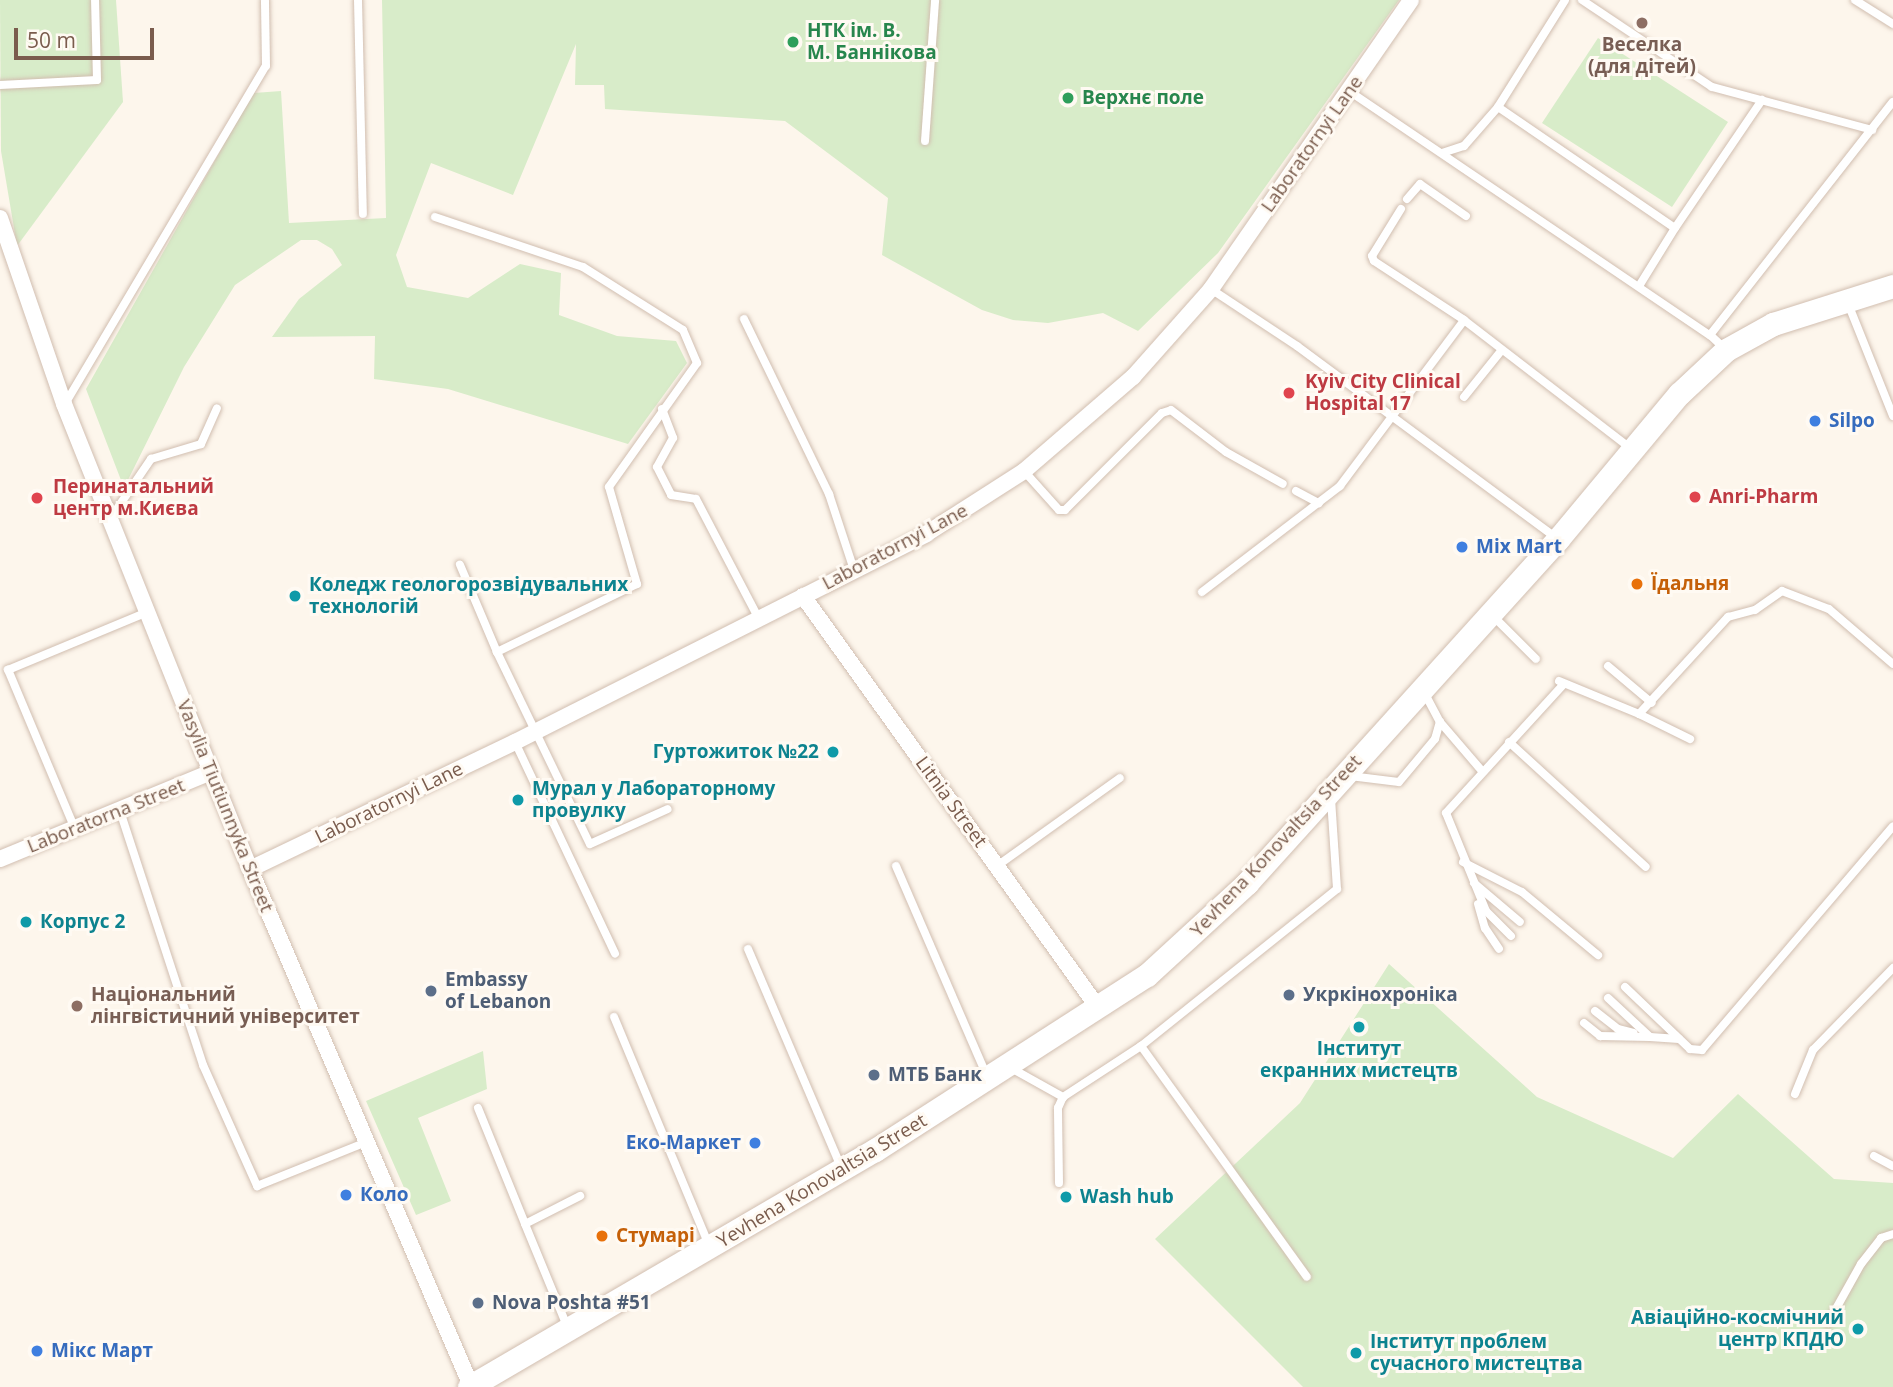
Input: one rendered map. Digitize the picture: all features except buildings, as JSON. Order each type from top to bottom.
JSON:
[{"type":"main road","name":"Yevhena Konovaltsia Street","points":[[470,1387],[842,1170],[989,1080],[1147,975],[1206,923],[1558,539],[1679,394],[1718,342],[1846,298],[1893,286]]},
{"type":"street","name":"Laboratornyi Lane","points":[[250,869],[515,742],[926,534],[1024,471],[1133,377],[1212,289],[1411,0]]},
{"type":"street","name":"Vasylia Tiutiunnyka Street","points":[[0,224],[64,404],[250,869],[364,1143],[470,1387]]},
{"type":"street","name":"Litnia Street","points":[[803,596],[1099,1009]]},
{"type":"street","name":"Laboratorna Street","points":[[0,859],[211,772]]},
{"type":"lane","points":[[0,85],[97,80],[95,0]]},
{"type":"lane","points":[[64,404],[266,66],[265,0]]},
{"type":"lane","points":[[358,0],[363,214]]},
{"type":"lane","points":[[925,141],[935,0]]},
{"type":"lane","points":[[1442,153],[1464,146],[1498,107],[1565,0]]},
{"type":"lane","points":[[1582,0],[1712,86],[1872,130]]},
{"type":"lane","points":[[1855,0],[1893,24]]},
{"type":"lane","points":[[1349,91],[1718,342],[1893,102]]},
{"type":"lane","points":[[1639,286],[1762,100]]},
{"type":"lane","points":[[1498,107],[1675,228]]},
{"type":"lane","points":[[1407,200],[1420,184],[1466,216]]},
{"type":"lane","points":[[1401,209],[1372,259],[1464,320],[1633,450]]},
{"type":"lane","points":[[435,216],[583,267],[683,330],[697,363],[609,487],[636,584],[497,652]]},
{"type":"lane","points":[[1212,289],[1395,417],[1558,539]]},
{"type":"lane","points":[[1846,298],[1893,416]]},
{"type":"lane","points":[[744,318],[829,494],[854,570]]},
{"type":"lane","points":[[1202,592],[1340,486],[1395,417],[1464,320]]},
{"type":"lane","points":[[1464,397],[1501,351]]},
{"type":"lane","points":[[110,519],[151,459],[201,444],[217,408]]},
{"type":"lane","points":[[662,409],[674,438],[657,467],[671,495],[696,499],[758,617]]},
{"type":"lane","points":[[1024,471],[1059,510],[1065,510],[1162,413],[1171,410],[1226,452],[1283,484]]},
{"type":"lane","points":[[1296,491],[1319,503]]},
{"type":"lane","points":[[460,565],[534,732],[590,844],[668,809]]},
{"type":"lane","points":[[1639,714],[1728,617],[1755,610],[1782,591],[1829,609],[1893,664]]},
{"type":"lane","points":[[75,829],[8,670],[147,612]]},
{"type":"lane","points":[[1490,613],[1535,659]]},
{"type":"lane","points":[[1608,666],[1651,703]]},
{"type":"lane","points":[[1511,936],[1486,911],[1463,862],[1446,813],[1561,683],[1639,714],[1690,739]]},
{"type":"lane","points":[[1422,689],[1440,722],[1482,771]]},
{"type":"lane","points":[[1059,1183],[1058,1108],[1063,1097],[1140,1046],[1338,889],[1337,783],[1399,782],[1435,739],[1440,722]]},
{"type":"lane","points":[[515,742],[615,954]]},
{"type":"lane","points":[[1509,742],[1646,867]]},
{"type":"lane","points":[[996,866],[1120,778]]},
{"type":"lane","points":[[120,811],[204,1065],[257,1186],[364,1143]]},
{"type":"lane","points":[[1625,988],[1690,1049],[1702,1050],[1893,826]]},
{"type":"lane","points":[[1463,862],[1522,892],[1598,955]]},
{"type":"lane","points":[[896,866],[989,1080]]},
{"type":"lane","points":[[1472,881],[1520,922]]},
{"type":"lane","points":[[1472,881],[1485,928],[1499,949]]},
{"type":"lane","points":[[748,949],[842,1170]]},
{"type":"lane","points":[[1795,1094],[1814,1050],[1893,968]]},
{"type":"lane","points":[[1608,998],[1650,1037]]},
{"type":"lane","points":[[1595,1012],[1618,1030],[1650,1037]]},
{"type":"lane","points":[[614,1017],[710,1248]]},
{"type":"lane","points":[[1584,1023],[1600,1036],[1679,1039]]},
{"type":"lane","points":[[1140,1046],[1307,1277]]},
{"type":"lane","points":[[1009,1067],[1063,1097]]},
{"type":"lane","points":[[478,1108],[570,1331]]},
{"type":"lane","points":[[1874,1156],[1893,1166]]},
{"type":"lane","points":[[525,1224],[580,1196]]},
{"type":"lane","points":[[1828,1323],[1861,1264],[1881,1238],[1893,1234]]},
{"type":"green space","points":[[0,0],[116,0],[123,102],[17,246],[1,151]]},
{"type":"green space","points":[[382,0],[1399,0],[1218,253],[1138,331],[1103,313],[1048,323],[1013,320],[982,310],[882,255],[888,198],[785,121],[605,109],[604,85],[575,85],[576,44],[513,195],[431,163],[396,255],[407,287],[468,298],[520,264],[561,273],[559,315],[617,336],[676,341],[687,363],[628,444],[448,389],[374,379],[375,336],[272,337],[299,299],[342,265],[332,249],[317,240],[301,240],[235,285],[184,367],[124,488],[86,389],[253,93],[281,91],[289,223],[386,218]]},
{"type":"green space","points":[[1598,38],[1728,122],[1672,207],[1542,123]]},
{"type":"green space","points":[[1389,964],[1537,1097],[1673,1158],[1738,1094],[1834,1179],[1893,1183],[1893,1387],[1303,1387],[1155,1239],[1300,1103]]},
{"type":"green space","points":[[483,1051],[487,1089],[418,1118],[451,1201],[416,1215],[366,1101]]},
{"type":"place","name":"Веселка (для дітей)","points":[[1642,23]]},
{"type":"place","name":"НТК ім. В. М. Баннікова","points":[[793,42]]},
{"type":"place","name":"Верхнє поле","points":[[1068,98]]},
{"type":"place","name":"Kyiv City Clinical Hospital 17","points":[[1289,393]]},
{"type":"place","name":"Silpo","points":[[1815,421]]},
{"type":"place","name":"Anri-Pharm","points":[[1695,497]]},
{"type":"place","name":"Перинатальний центр м.Києва","points":[[37,498]]},
{"type":"place","name":"Mix Mart","points":[[1462,547]]},
{"type":"place","name":"Їдальня","points":[[1637,584]]},
{"type":"place","name":"Коледж геологорозвідувальних технологій","points":[[295,596]]},
{"type":"place","name":"Гуртожиток №22","points":[[833,752]]},
{"type":"place","name":"Мурал у Лабораторному провулку","points":[[518,800]]},
{"type":"place","name":"Корпус 2","points":[[26,922]]},
{"type":"place","name":"Embassy of Lebanon","points":[[431,991]]},
{"type":"place","name":"Укркінохроніка","points":[[1289,995]]},
{"type":"place","name":"Національний лінгвістичний університет","points":[[77,1006]]},
{"type":"place","name":"Інститут екранних мистецтв","points":[[1359,1027]]},
{"type":"place","name":"МТБ Банк","points":[[874,1075]]},
{"type":"place","name":"Еко-Маркет","points":[[755,1143]]},
{"type":"place","name":"Коло","points":[[346,1195]]},
{"type":"place","name":"Wash hub","points":[[1066,1197]]},
{"type":"place","name":"Стумарі","points":[[602,1236]]},
{"type":"place","name":"Nova Poshta #51","points":[[478,1303]]},
{"type":"place","name":"Авіаційно-космічний центр КПДЮ","points":[[1858,1329]]},
{"type":"place","name":"Мікс Март","points":[[37,1351]]},
{"type":"place","name":"Інститут проблем сучасного мистецтва","points":[[1356,1353]]}]
